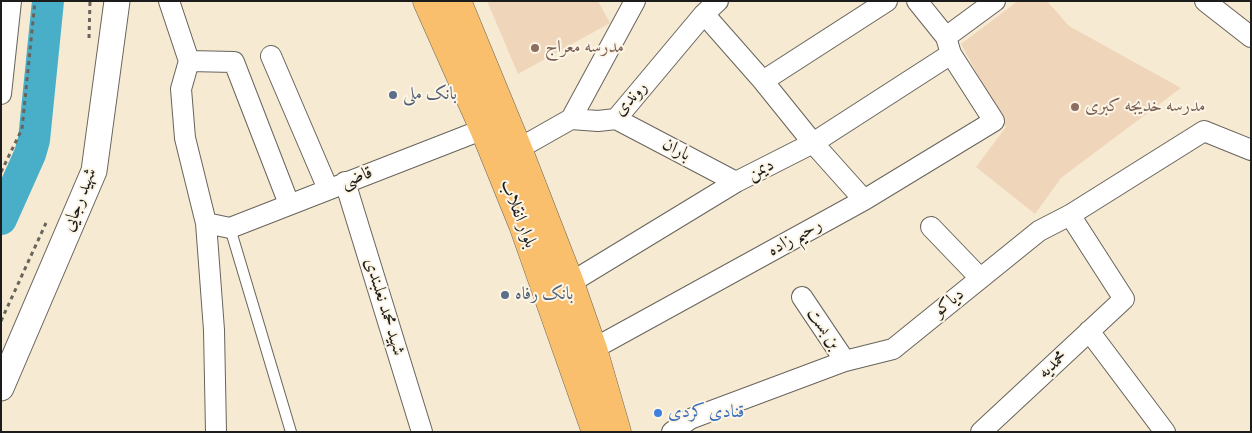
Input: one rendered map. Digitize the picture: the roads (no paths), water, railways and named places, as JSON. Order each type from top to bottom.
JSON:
[{"type":"main road","name":"بلوار انقلاب","points":[[427,1],[484,129],[523,225],[596,432]]},
{"type":"main road","name":"بلوار انقلاب","points":[[457,1],[518,149],[570,283],[593,349],[616,432]]},
{"type":"street","points":[[1,94],[11,1]]},
{"type":"street","name":"شهید رجایی","points":[[1,388],[94,171],[117,1]]},
{"type":"street","points":[[169,1],[189,61],[181,89],[185,138],[206,223],[214,330],[216,432]]},
{"type":"street","points":[[518,149],[571,118],[635,1]]},
{"type":"street","points":[[763,80],[887,1]]},
{"type":"street","points":[[917,1],[948,46]]},
{"type":"street","name":"دیمن","points":[[570,283],[736,182],[814,144],[948,46],[996,1]]},
{"type":"street","points":[[1205,1],[1251,37]]},
{"type":"street","points":[[711,8],[763,80],[814,144],[864,200]]},
{"type":"street","name":"روندی","points":[[571,118],[598,121],[616,119],[711,8]]},
{"type":"street","name":"رحیم زاده","points":[[593,349],[864,200],[994,120],[948,46]]},
{"type":"street","name":"شهید محمد نعلبندی","points":[[271,56],[337,186],[422,432]]},
{"type":"street","points":[[189,61],[234,62],[290,204]]},
{"type":"street","name":"باران","points":[[616,119],[736,182]]},
{"type":"street","name":"قاضی","points":[[230,228],[484,129]]},
{"type":"street","name":"دیاکو","points":[[672,432],[690,419],[845,361],[893,349],[1039,231],[1070,216],[1204,131],[1251,150]]},
{"type":"street","name":"محمدیه","points":[[982,432],[1124,299],[1070,216]]},
{"type":"street","points":[[206,223],[230,228]]},
{"type":"street","points":[[931,227],[980,278]]},
{"type":"street","name":"بن بست","points":[[802,297],[845,361]]},
{"type":"street","points":[[1089,331],[1165,432]]},
{"type":"lane","points":[[230,228],[291,432]]},
{"type":"waterway","points":[[1,219],[30,154],[34,140],[48,1]]},
{"type":"place","name":"مدرسه معراج","points":[[535,48]]},
{"type":"place","name":"بانک ملی","points":[[393,95]]},
{"type":"place","name":"مدرسه خدیجه کبری","points":[[1075,107]]},
{"type":"place","name":"بانک رفاه","points":[[505,295]]},
{"type":"place","name":"قنادی کردی","points":[[658,413]]}]
